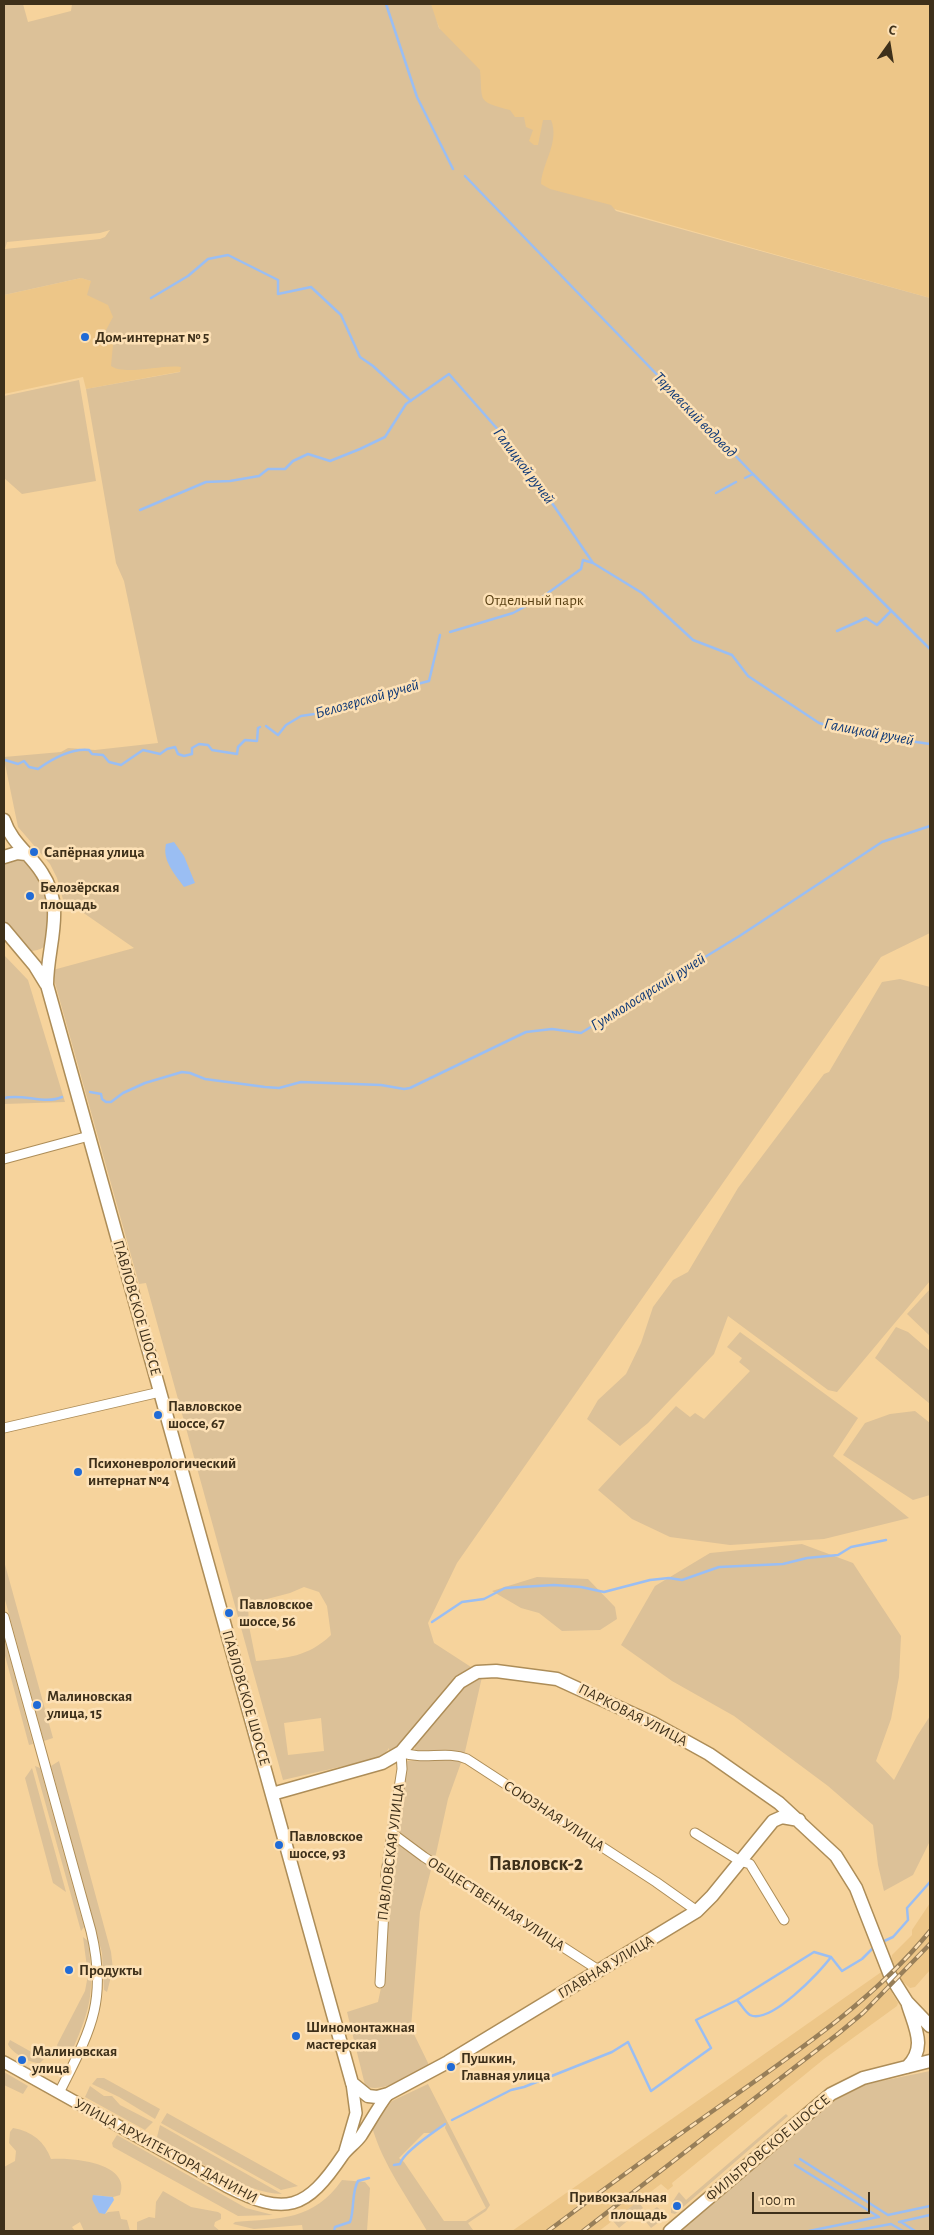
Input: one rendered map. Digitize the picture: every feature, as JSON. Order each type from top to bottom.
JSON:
[{"type":"main road","points":[[4,822],[13,840],[46,879],[55,904],[54,931],[51,946],[26,956],[4,929]]},
{"type":"main road","points":[[4,856],[17,853],[26,854]]},
{"type":"main road","name":"ПАВЛОВСКОЕ ШОССЕ","points":[[51,946],[47,962],[47,985],[352,2083]]},
{"type":"main road","name":"ПАВЛОВСКОЕ ШОССЕ","points":[[26,956],[47,985]]},
{"type":"main road","name":"ПАРКОВАЯ УЛИЦА","points":[[272,1794],[382,1763],[402,1752],[452,1691],[470,1675],[496,1671],[537,1674],[573,1685],[654,1722],[709,1754],[779,1803],[825,1844],[845,1867],[874,1932],[890,1975],[907,2002],[930,2026]]},
{"type":"main road","points":[[773,1821],[779,1803]]},
{"type":"main road","points":[[773,1821],[782,1817],[799,1820]]},
{"type":"main road","name":"ГЛАВНАЯ УЛИЦА","points":[[388,2094],[426,2075],[600,1972],[696,1911],[712,1896],[773,1821]]},
{"type":"main road","name":"ПАРКОВАЯ УЛИЦА","points":[[907,2002],[920,2044]]},
{"type":"main road","points":[[920,2044],[930,2055]]},
{"type":"main road","points":[[907,2067],[918,2052],[920,2044]]},
{"type":"main road","name":"ФИЛЬТРОВСКОЕ ШОССЕ","points":[[670,2231],[831,2094],[863,2078],[930,2061]]},
{"type":"main road","points":[[352,2083],[368,2096],[377,2097],[388,2094]]},
{"type":"street","points":[[4,1159],[89,1136]]},
{"type":"street","points":[[4,1428],[160,1392]]},
{"type":"street","points":[[4,1617],[91,1931],[98,1963],[98,1996],[92,2021],[59,2093]]},
{"type":"street","name":"ПАВЛОВСКАЯ УЛИЦА","points":[[380,1983],[383,1905],[402,1769],[402,1752]]},
{"type":"street","name":"СОЮЗНАЯ УЛИЦА","points":[[402,1752],[413,1757],[456,1756],[467,1760],[656,1882],[696,1911]]},
{"type":"street","points":[[695,1833],[740,1861],[750,1864],[784,1920]]},
{"type":"street","name":"ОБЩЕСТВЕННАЯ УЛИЦА","points":[[393,1834],[424,1857],[600,1972]]},
{"type":"street","name":"УЛИЦА АРХИТЕКТОРА ДАНИНИ","points":[[4,2062],[226,2186],[249,2198],[266,2204],[288,2204],[308,2197],[325,2182],[344,2153],[360,2137],[388,2094]]},
{"type":"street","name":"УЛИЦА АРХИТЕКТОРА ДАНИНИ","points":[[344,2153],[356,2113],[352,2083]]},
{"type":"shaded area","points":[[429,4],[930,4],[930,298],[504,178]]},
{"type":"shaded area","name":"Дом-интернат № 5","points":[[81,278],[117,288],[189,370],[86,389],[83,377],[4,394],[4,295]]},
{"type":"shaded area","points":[[930,1903],[930,1970],[915,1987],[910,1988],[903,1982],[892,1993],[898,2003],[897,2006],[824,2059],[672,2183],[673,2186],[668,2190],[661,2184],[599,2231],[512,2231],[887,1968],[891,1963],[892,1955],[912,1935],[912,1930]]},
{"type":"green space","name":"Отдельный парк","points":[[4,4],[23,4],[28,22],[71,11],[72,4],[431,4],[439,28],[480,70],[482,94],[486,102],[510,110],[515,117],[524,117],[526,127],[533,130],[529,141],[534,145],[538,145],[543,120],[551,120],[553,128],[552,144],[541,184],[550,189],[611,205],[616,211],[930,298],[930,933],[881,957],[457,1563],[428,1623],[434,1643],[471,1667],[432,1705],[397,1748],[389,1753],[389,1748],[383,1757],[283,1780],[146,1283],[139,1284],[55,983],[53,970],[134,948],[75,907],[66,910],[57,878],[50,864],[18,827],[4,759],[4,757],[61,752],[68,748],[95,750],[158,743],[124,581],[116,563],[86,389],[180,372],[181,367],[126,370],[111,366],[113,345],[105,332],[113,317],[108,305],[87,295],[91,281],[81,278],[4,295]],"holes":[[[110,230],[105,237],[100,239],[5,249],[7,242],[100,233]],[[304,1587],[319,1592],[327,1606],[331,1635],[314,1648],[305,1652],[287,1657],[256,1661],[249,1626],[248,1604],[290,1593]],[[321,1718],[324,1751],[288,1755],[284,1723]]]},
{"type":"green space","points":[[79,380],[96,481],[22,494],[4,478],[4,396]]},
{"type":"green space","points":[[24,859],[41,883],[47,897],[49,910],[47,943],[42,948],[32,951],[7,929],[4,922],[4,860]]},
{"type":"green space","points":[[4,955],[28,980],[65,1102],[4,1104]]},
{"type":"green space","points":[[900,979],[930,987],[930,1281],[837,1392],[828,1390],[728,1316],[714,1354],[648,1423],[620,1446],[587,1419],[598,1400],[626,1374],[641,1343],[653,1307],[673,1280],[688,1272],[738,1188],[824,1074],[829,1072],[882,982]]},
{"type":"green space","points":[[930,1289],[930,1336],[907,1314]]},
{"type":"green space","points":[[896,1327],[908,1332],[930,1351],[930,1404],[875,1358]]},
{"type":"green space","points":[[740,1332],[858,1418],[833,1456],[909,1518],[824,1539],[730,1545],[670,1537],[632,1519],[598,1490],[676,1406],[690,1417],[695,1413],[704,1419],[750,1371],[739,1362],[742,1358],[727,1347]]},
{"type":"green space","points":[[915,1411],[930,1423],[930,1495],[913,1500],[843,1455],[865,1423],[890,1414]]},
{"type":"green space","points":[[802,1544],[853,1563],[901,1636],[899,1677],[891,1719],[876,1761],[894,1780],[917,1736],[930,1716],[930,1841],[913,1875],[884,1891],[878,1865],[873,1825],[828,1786],[734,1716],[672,1681],[621,1645],[655,1586],[710,1553]]},
{"type":"green space","points":[[4,1561],[53,1738],[44,1741],[4,1596]]},
{"type":"green space","points":[[537,1577],[588,1579],[615,1607],[617,1619],[600,1630],[562,1631],[539,1613],[521,1608],[492,1591]]},
{"type":"green space","points":[[4,1637],[33,1744],[29,1745],[4,1652]]},
{"type":"green space","points":[[482,1677],[464,1756],[414,1752],[416,1742],[467,1681]]},
{"type":"green space","points":[[447,1758],[462,1760],[448,1799],[434,1863],[395,1831],[406,1761]]},
{"type":"green space","points":[[59,1761],[111,1952],[113,1969],[107,1992],[104,1990],[102,1953],[51,1766]]},
{"type":"green space","points":[[35,1766],[40,1768],[84,1927],[81,1931]]},
{"type":"green space","points":[[32,1768],[66,1892],[53,1883],[25,1778]]},
{"type":"green space","points":[[393,1838],[432,1866],[420,1912],[411,2028],[430,2067],[388,2086],[371,2088],[365,2085],[347,2012],[378,2002],[382,1983]]},
{"type":"green space","points":[[83,1937],[88,1941],[91,1989],[87,2013],[69,2058],[59,2051],[57,2045],[85,1991],[88,1975]]},
{"type":"green space","points":[[10,2040],[44,2059],[40,2063],[36,2063],[22,2057],[10,2047],[8,2044]]},
{"type":"green space","points":[[930,2071],[930,2231],[678,2231],[835,2100],[867,2084]]},
{"type":"green space","points":[[4,2072],[28,2086],[23,2094],[4,2085]]},
{"type":"green space","points":[[97,2078],[104,2078],[160,2109],[155,2119],[119,2097],[92,2084]]},
{"type":"green space","points":[[428,2084],[490,2205],[486,2211],[468,2223],[473,2230],[427,2231],[389,2168],[372,2127],[392,2101]],"holes":[[[446,2123],[445,2128],[486,2208],[466,2221],[444,2221],[404,2162],[399,2158],[424,2133],[433,2133]]]},
{"type":"green space","points":[[90,2086],[104,2096],[112,2096],[120,2105],[153,2122],[145,2130],[85,2097]]},
{"type":"green space","points":[[167,2113],[298,2186],[281,2190],[161,2123]]},
{"type":"green space","points":[[786,2114],[788,2116],[675,2214],[671,2213],[671,2204],[679,2192],[686,2200]]},
{"type":"green space","points":[[160,2125],[282,2194],[251,2188],[218,2173],[157,2137]]},
{"type":"green space","points":[[13,2128],[20,2129],[37,2138],[45,2147],[51,2159],[72,2159],[98,2164],[109,2169],[117,2176],[121,2184],[120,2195],[113,2197],[93,2195],[105,2214],[119,2211],[121,2219],[127,2220],[130,2231],[84,2231],[80,2222],[72,2227],[75,2231],[4,2231],[4,2167],[15,2161],[16,2151],[9,2143],[10,2132]]},
{"type":"green space","points":[[117,2135],[246,2208],[273,2215],[238,2216],[113,2147],[112,2143]]},
{"type":"green space","points":[[342,2180],[365,2182],[370,2188],[367,2231],[303,2231],[302,2225],[254,2229],[233,2224],[235,2222],[281,2218],[308,2210],[320,2203]]},
{"type":"green space","points":[[163,2191],[191,2207],[221,2214],[221,2219],[215,2222],[214,2226],[220,2231],[137,2231],[137,2222],[149,2217],[155,2218],[156,2202]]},
{"type":"green space","points":[[638,2201],[643,2208],[619,2228],[613,2221]]},
{"type":"green space","points":[[657,2207],[667,2216],[651,2228],[642,2217]]},
{"type":"water","points":[[174,842],[184,856],[195,883],[184,887],[170,867],[166,856],[166,844]]},
{"type":"water","points":[[93,2195],[113,2197],[114,2200],[105,2214],[99,2213],[92,2199]]},
{"type":"waterway","name":"Тярлевский водовод","points":[[386,4],[417,97],[453,169]]},
{"type":"waterway","name":"Тярлевский водовод","points":[[465,176],[753,474],[930,649]]},
{"type":"waterway","name":"Галицкой ручей","points":[[151,298],[188,276],[208,259],[228,255],[278,280],[278,294],[311,287],[341,315],[360,357],[373,366],[411,401]]},
{"type":"waterway","name":"Галицкой ручей","points":[[140,510],[206,482],[230,481],[259,476],[268,469],[285,469],[293,461],[308,454],[330,461],[360,449],[385,437],[406,404],[449,374],[515,449],[593,563],[642,593],[693,640],[732,655],[748,676],[819,723],[855,733],[930,744]]},
{"type":"waterway","points":[[745,478],[753,474]]},
{"type":"waterway","points":[[716,493],[736,482]]},
{"type":"waterway","name":"Белозерской ручей","points":[[450,632],[513,613],[541,598],[581,569],[583,560],[593,563]]},
{"type":"waterway","points":[[837,631],[866,618],[877,625],[891,611]]},
{"type":"waterway","name":"Белозерской ручей","points":[[266,726],[278,735],[286,725],[301,716],[334,711],[367,697],[429,681],[440,635]]},
{"type":"waterway","name":"Белозерской ручей","points":[[5,760],[18,764],[24,761],[29,767],[38,769],[69,752],[89,750],[92,754],[103,755],[109,762],[121,765],[143,750],[160,754],[167,749],[175,747],[178,754],[184,756],[192,754],[192,748],[199,744],[208,745],[212,750],[237,754],[238,747],[245,740],[257,741],[258,728],[260,727]]},
{"type":"waterway","name":"Гуммолосарский ручей","points":[[90,1092],[101,1094],[102,1099],[106,1102],[111,1102],[123,1093],[145,1083],[182,1072],[205,1079],[279,1088],[301,1082],[410,1088],[526,1032],[552,1029],[581,1033],[741,935],[882,842],[930,826]]},
{"type":"waterway","name":"Гуммолосарский ручей","points":[[4,1098],[19,1097],[48,1100],[62,1097]]},
{"type":"waterway","points":[[432,1622],[462,1602],[484,1599],[505,1588],[554,1585],[581,1587],[604,1592],[650,1580],[669,1578],[682,1580],[719,1567],[783,1564],[807,1558],[838,1555],[851,1547],[886,1540]]},
{"type":"waterway","points":[[882,1942],[893,1937],[908,1920],[907,1908],[930,1882]]},
{"type":"waterway","points":[[452,2120],[511,2090],[524,2087],[612,2052],[628,2042],[651,2091],[711,2048],[696,2020],[737,2000],[750,2015],[759,2016],[770,2012],[782,2005],[806,1985],[831,1957],[842,1971],[862,1959],[874,1947]]},
{"type":"waterway","points":[[737,2000],[814,1952],[831,1957]]},
{"type":"waterway","points":[[394,2165],[400,2164],[402,2159],[413,2148],[445,2124]]},
{"type":"waterway","points":[[800,2159],[888,2215],[930,2206]]},
{"type":"waterway","points":[[795,2165],[879,2217]]},
{"type":"waterway","points":[[334,2231],[335,2227],[350,2222],[358,2181],[369,2178]]},
{"type":"waterway","points":[[899,2222],[930,2215]]},
{"type":"waterway","points":[[809,2231],[878,2217]]},
{"type":"waterway","points":[[901,2222],[915,2231]]},
{"type":"waterway","points":[[853,2231],[891,2224],[903,2231]]},
{"type":"railway","points":[[548,2231],[787,2059],[838,2020],[886,1978],[930,1931]]},
{"type":"railway","points":[[583,2231],[839,2033],[863,2013],[930,1944]]},
{"type":"place","name":"Дом-интернат № 5","points":[[85,337]]},
{"type":"place","name":"Сапёрная улица","points":[[34,852]]},
{"type":"place","name":"Белозёрская площадь","points":[[30,896]]},
{"type":"place","name":"Павловское шоссе, 67","points":[[158,1415]]},
{"type":"place","name":"Психоневрологический интернат №4","points":[[78,1472]]},
{"type":"place","name":"Павловское шоссе, 56","points":[[229,1613]]},
{"type":"place","name":"Малиновская улица, 15","points":[[37,1705]]},
{"type":"place","name":"Павловское шоссе, 93","points":[[279,1845]]},
{"type":"place","name":"Продукты","points":[[69,1970]]},
{"type":"place","name":"Шиномонтажная мастерская","points":[[296,2036]]},
{"type":"place","name":"Малиновская улица","points":[[22,2060]]},
{"type":"place","name":"Пушкин, Главная улица","points":[[451,2067]]},
{"type":"place","name":"Привокзальная площадь","points":[[677,2206]]},
{"type":"district","name":"Павловск-2","points":[[536,1864]]}]
